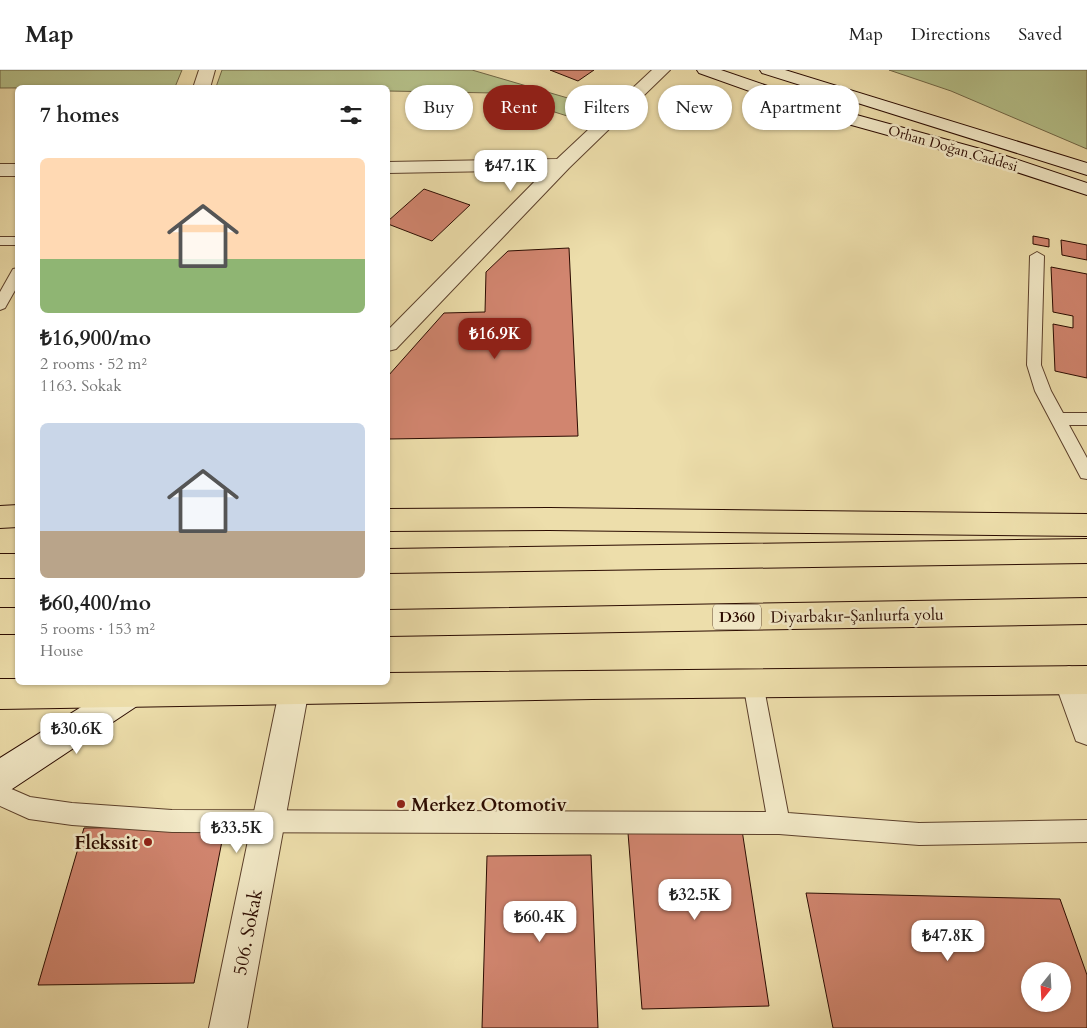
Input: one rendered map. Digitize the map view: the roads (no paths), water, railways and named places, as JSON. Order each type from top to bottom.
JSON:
[{"type":"highway","points":[[390,520],[548,519],[1087,524]]},
{"type":"highway","points":[[390,561],[1087,551]]},
{"type":"highway","points":[[0,566],[15,566]]},
{"type":"highway","name":"Diyarbakır-Şanlıurfa yolu","points":[[390,623],[1087,611]]},
{"type":"highway","points":[[0,621],[15,621]]},
{"type":"highway","points":[[0,694],[129,694],[294,689],[1078,680]]},
{"type":"street","points":[[202,85],[207,70]]},
{"type":"street","points":[[390,341],[562,164],[662,70]]},
{"type":"street","name":"Orhan Doğan Caddesi","points":[[705,70],[825,112],[999,160],[1087,189]]},
{"type":"street","name":"Orhan Doğan Caddesi","points":[[768,70],[1087,169]]},
{"type":"street","points":[[390,166],[562,164]]},
{"type":"street","points":[[0,170],[15,170]]},
{"type":"street","points":[[1078,680],[1087,730]]},
{"type":"street","name":"506. Sokak","points":[[228,1028],[294,689]]},
{"type":"street","points":[[0,777],[129,694]]},
{"type":"lane","points":[[0,241],[15,241]]},
{"type":"lane","points":[[1036,256],[1034,365],[1043,391],[1087,472]]},
{"type":"lane","points":[[0,305],[15,278]]},
{"type":"lane","points":[[1059,419],[1087,419]]},
{"type":"lane","points":[[753,683],[779,823]]},
{"type":"lane","points":[[0,795],[29,808],[72,814],[172,821],[779,823],[919,834],[1087,831]]},
{"type":"place","name":"Merkez Otomotiv","points":[[401,804]]},
{"type":"place","name":"Flekssit","points":[[148,842]]}]
